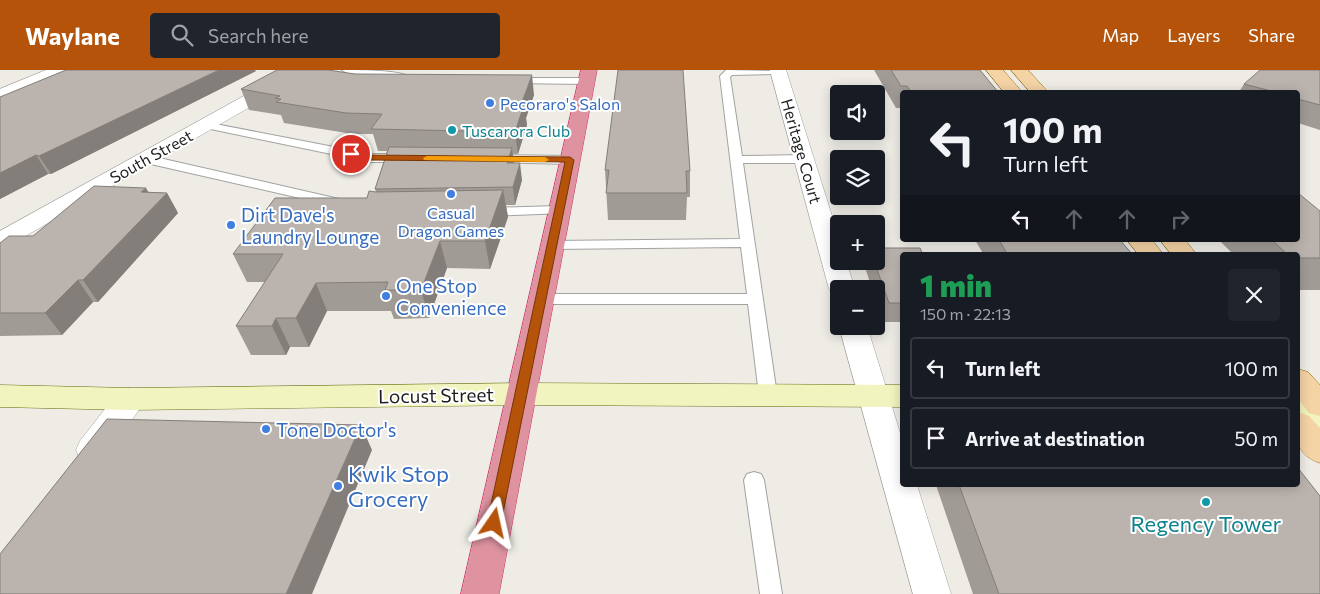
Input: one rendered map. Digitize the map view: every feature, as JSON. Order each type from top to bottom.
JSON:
[{"type":"highway","points":[[480,594],[520,394],[588,76]]},
{"type":"main road","points":[[994,70],[1011,90]]},
{"type":"main road","points":[[1019,70],[1037,90]]},
{"type":"main road","points":[[1141,242],[1149,252]]},
{"type":"main road","points":[[1174,242],[1182,252]]},
{"type":"main road","points":[[1300,382],[1320,405]]},
{"type":"main road","points":[[1300,426],[1320,450]]},
{"type":"street","name":"South Street","points":[[0,241],[303,70]]},
{"type":"street","name":"Heritage Court","points":[[778,70],[839,280]]},
{"type":"street","points":[[0,95],[53,71]]},
{"type":"street","points":[[858,335],[888,396],[900,450]]},
{"type":"street","name":"Locust Street","points":[[0,396],[130,399],[520,394],[888,396]]},
{"type":"street","points":[[71,478],[130,399]]},
{"type":"street","points":[[1300,411],[1320,419]]},
{"type":"street","points":[[908,487],[932,594]]},
{"type":"lane","points":[[347,70],[403,76]]},
{"type":"lane","points":[[768,395],[725,76],[729,72],[778,70]]},
{"type":"lane","points":[[502,81],[588,76]]},
{"type":"lane","points":[[205,125],[370,158],[417,158]]},
{"type":"lane","points":[[146,159],[355,206]]},
{"type":"lane","points":[[484,159],[570,160]]},
{"type":"lane","points":[[736,160],[804,159]]},
{"type":"lane","points":[[473,212],[559,210]]},
{"type":"lane","points":[[552,245],[748,243]]},
{"type":"lane","points":[[541,299],[755,299]]},
{"type":"lane","points":[[754,480],[771,594]]},
{"type":"building","points":[[66,70],[219,70],[0,173],[0,97]]},
{"type":"building","points":[[277,70],[328,70],[355,74],[532,75],[521,105],[524,105],[515,132],[371,129],[382,114],[346,113],[276,102],[281,99],[275,98],[280,96],[241,89]]},
{"type":"building","points":[[618,70],[683,70],[690,171],[686,171],[687,193],[606,193],[609,170],[605,170]]},
{"type":"building","points":[[891,70],[980,70],[996,90],[910,90],[907,86],[901,86]]},
{"type":"building","points":[[1260,70],[1320,70],[1320,105],[1300,100],[1300,90],[1267,90],[1244,84]]},
{"type":"building","points":[[389,147],[512,148],[507,163],[520,163],[513,187],[375,189]]},
{"type":"building","points":[[94,186],[146,188],[141,192],[167,193],[83,280],[78,280],[45,313],[0,313],[0,243],[9,236],[33,236]]},
{"type":"building","points":[[503,190],[485,241],[440,241],[421,290],[385,290],[388,282],[316,283],[296,318],[276,318],[272,326],[236,326],[283,254],[233,254],[275,198],[367,198],[369,191]]},
{"type":"building","points":[[1300,195],[1320,211],[1320,258],[1300,258],[1300,252],[1285,252],[1274,242],[1300,242]]},
{"type":"building","points":[[1000,242],[1122,242],[1130,252],[1006,252]]},
{"type":"building","points":[[885,248],[920,248],[922,252],[900,252],[900,303],[889,303],[885,292],[885,280],[881,280],[877,270],[885,270]]},
{"type":"building","points":[[107,419],[361,425],[286,594],[0,594],[0,554]]},
{"type":"building","points":[[1300,471],[1320,496],[1320,594],[999,594],[960,487],[1300,487]]},
{"type":"slow traffic","points":[[427,158],[545,160]]},
{"type":"place","name":"Pecoraro's Salon","points":[[490,103]]},
{"type":"place","name":"Tuscarora Club","points":[[452,130]]},
{"type":"place","name":"Casual Dragon Games","points":[[451,194]]},
{"type":"place","name":"Dirt Dave's Laundry Lounge","points":[[231,225]]},
{"type":"place","name":"One Stop Convenience","points":[[386,296]]},
{"type":"place","name":"Tone Doctor's","points":[[266,429]]},
{"type":"place","name":"Kwik Stop Grocery","points":[[338,486]]},
{"type":"place","name":"Regency Tower","points":[[1206,502]]},
{"type":"route","points":[[351,154],[370,158],[570,160],[494,523]]}]
